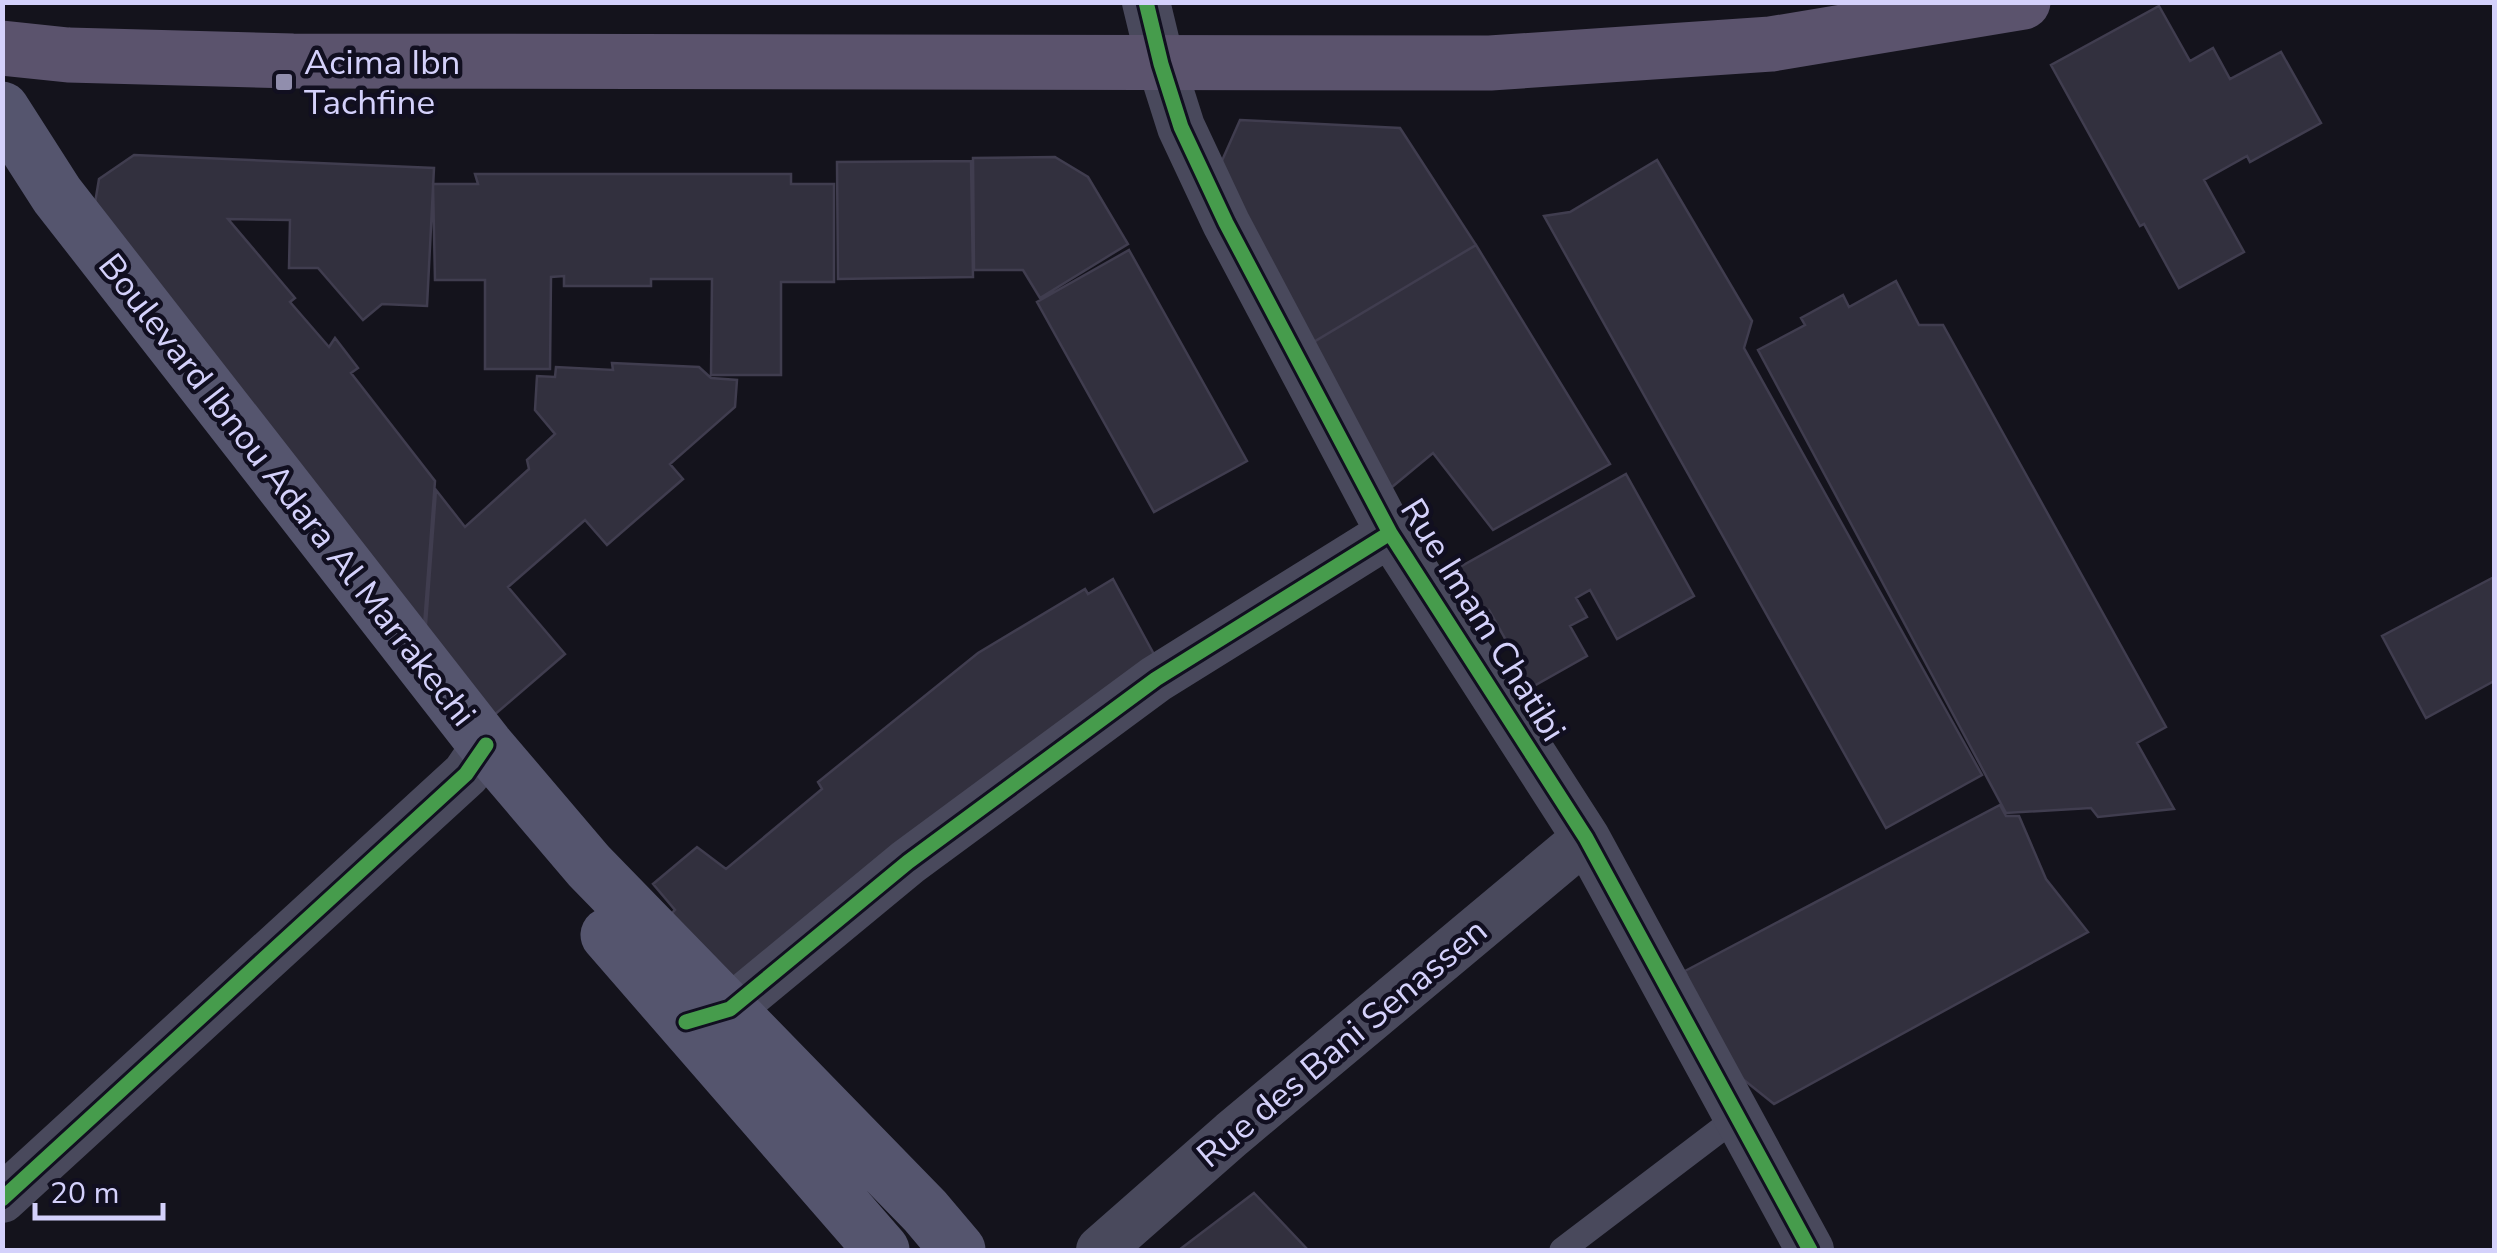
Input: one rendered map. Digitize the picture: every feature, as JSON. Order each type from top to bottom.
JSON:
[{"type":"main road","points":[[2,48],[68,55],[274,60],[1490,63],[1771,44],[2023,2]]},
{"type":"main road","name":"Boulevard Ibnou Adara Al Marrakechi","points":[[2,109],[57,195],[476,759]]},
{"type":"main road","name":"Boulevard Ibnou Adara Al Marrakechi","points":[[2,180],[476,759],[708,1016],[941,1231]]},
{"type":"main road","name":"Boulevard Ibnou Adara Al Marrakechi","points":[[708,1016],[879,1249]]},
{"type":"street","name":"Rue Imam Chatibi","points":[[1146,2],[1181,127],[1226,224],[1390,534],[1586,838],[1810,1250]]},
{"type":"street","points":[[708,1016],[1156,679],[1390,534]]},
{"type":"street","points":[[2,1200],[476,759]]},
{"type":"street","name":"Rue des Bani Senassen","points":[[1100,1250],[1232,1134],[1586,838]]},
{"type":"street","points":[[879,1249],[941,1231]]},
{"type":"lane","points":[[1562,1250],[1738,1117]]},
{"type":"building","points":[[2159,6],[2190,61],[2213,48],[2230,79],[2281,52],[2321,123],[2250,162],[2247,156],[2204,180],[2244,252],[2179,288],[2051,65]]},
{"type":"building","points":[[1240,120],[1400,128],[1476,245],[1307,346],[1217,172]]},
{"type":"building","points":[[134,155],[434,168],[427,306],[382,304],[363,320],[318,268],[289,268],[290,220],[228,219],[295,298],[290,302],[329,347],[335,338],[358,368],[351,373],[435,481],[424,626],[92,221],[99,179]]},
{"type":"building","points":[[1055,157],[1088,177],[1128,244],[1040,298],[1023,270],[974,270],[973,158]]},
{"type":"building","points":[[1657,160],[1752,321],[1744,348],[1982,775],[1886,828],[1544,216],[1570,212]]},
{"type":"building","points":[[971,161],[973,277],[838,279],[837,162]]},
{"type":"building","points":[[475,174],[791,174],[791,184],[834,184],[834,282],[781,282],[781,375],[711,375],[712,279],[651,279],[651,286],[564,286],[564,276],[551,277],[550,369],[485,369],[485,280],[435,280],[433,184],[478,184]]},
{"type":"building","points":[[1476,245],[1610,464],[1493,530],[1433,453],[1386,492],[1307,346]]},
{"type":"building","points":[[1129,250],[1247,461],[1154,512],[1037,302]]},
{"type":"building","points":[[1896,281],[1919,325],[1943,325],[2166,727],[2137,743],[2174,809],[2098,817],[2091,808],[2006,813],[1758,350],[1805,325],[1801,318],[1843,295],[1849,307]]},
{"type":"building","points":[[612,363],[699,367],[711,378],[737,380],[735,407],[670,464],[683,479],[607,545],[585,520],[508,587],[565,654],[486,722],[424,651],[436,490],[465,527],[529,469],[527,460],[555,434],[535,410],[537,376],[555,377],[556,367],[613,370]]},
{"type":"building","points":[[1626,474],[1694,596],[1617,639],[1590,590],[1576,598],[1587,617],[1570,626],[1587,656],[1532,687],[1460,567]]},
{"type":"building","points":[[2494,577],[2494,681],[2426,718],[2382,636]]},
{"type":"building","points":[[1113,579],[1157,660],[731,994],[668,917],[675,910],[653,884],[697,847],[726,869],[822,789],[818,782],[978,653],[1085,589],[1088,594]]},
{"type":"building","points":[[2000,805],[2006,816],[2019,816],[2046,879],[2088,932],[1774,1104],[1719,1060],[1685,971]]},
{"type":"building","points":[[1254,1193],[1308,1250],[1179,1250]]},
{"type":"cycle path","points":[[1146,2],[1181,127],[1226,223],[1390,533],[1586,838],[1810,1250]]},
{"type":"cycle path","points":[[686,1022],[730,1009],[908,862],[1156,679],[1390,533]]},
{"type":"cycle path","points":[[2,1199],[466,774],[486,745]]},
{"type":"place","name":"Acima Ibn Tachfine","points":[[284,82]]}]
